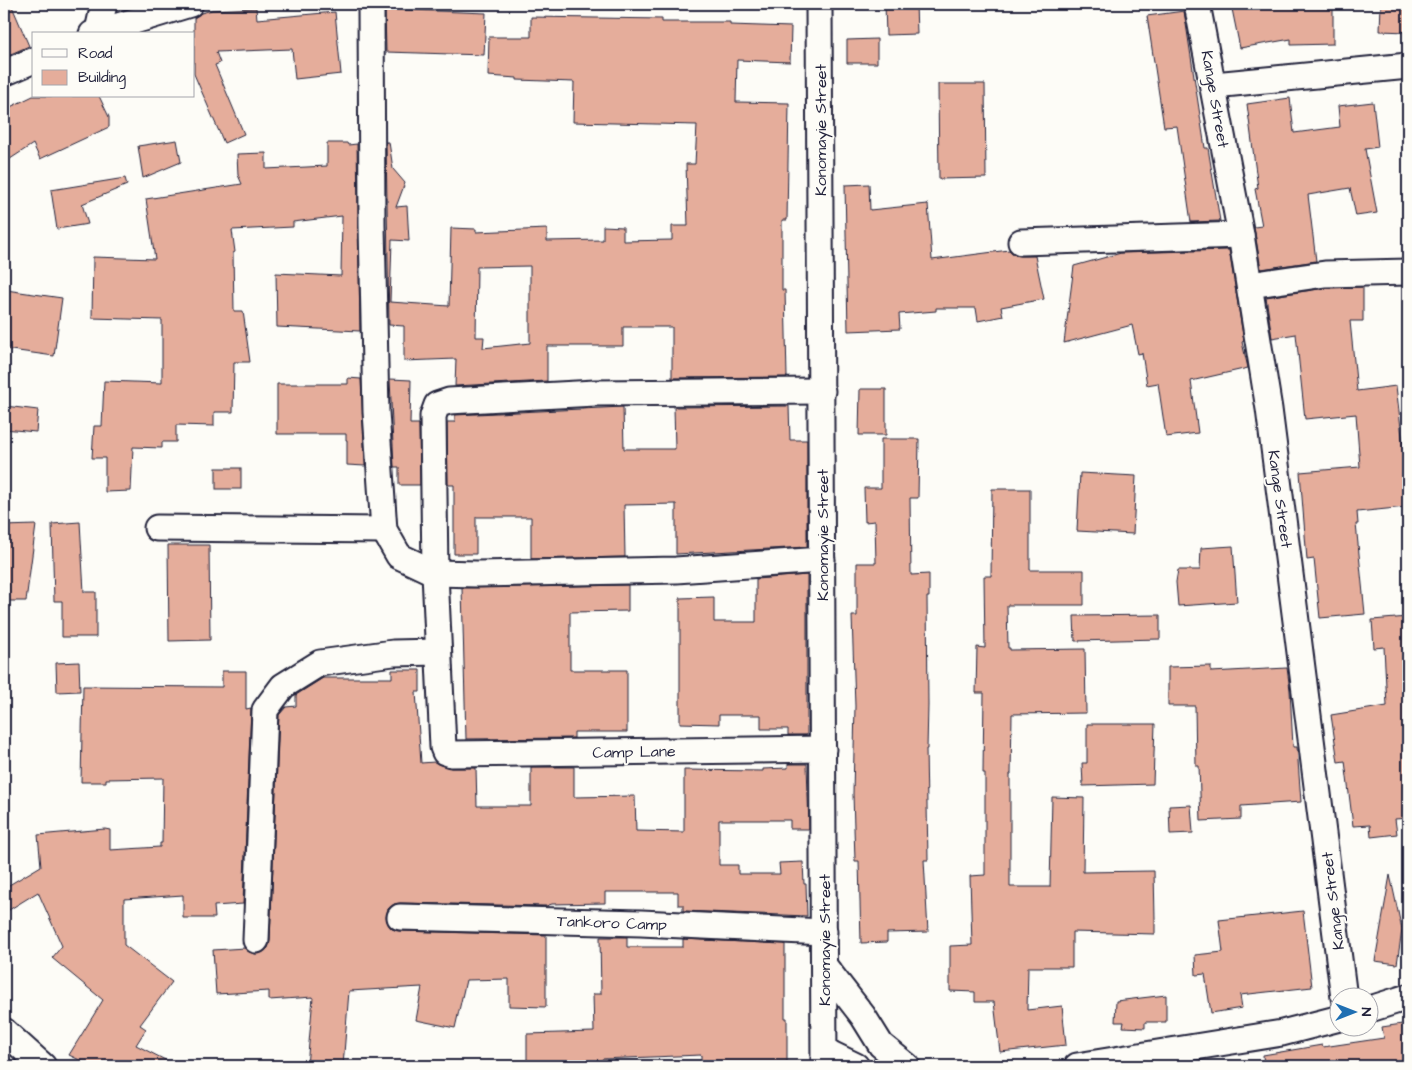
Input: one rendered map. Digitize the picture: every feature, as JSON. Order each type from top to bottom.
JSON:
[{"type":"street","points":[[95,32],[104,4]]},
{"type":"street","points":[[95,32],[190,4]]},
{"type":"street","points":[[372,4],[372,216],[376,412],[384,530],[399,556],[435,573],[500,574],[676,570],[822,560]]},
{"type":"street","points":[[811,4],[819,4]]},
{"type":"street","name":"Konomayie Street","points":[[819,4],[825,1059]]},
{"type":"street","name":"Kange Street","points":[[1197,4],[1214,85],[1250,285],[1269,409],[1343,988]]},
{"type":"street","points":[[4,73],[32,61]]},
{"type":"street","points":[[1214,85],[1408,66]]},
{"type":"street","points":[[1021,242],[1241,235]]},
{"type":"street","points":[[1250,285],[1325,274],[1408,272]]},
{"type":"street","points":[[256,940],[265,710],[283,686],[320,663],[393,653],[437,652],[433,416],[436,406],[449,401],[595,393],[822,391]]},
{"type":"street","points":[[157,528],[384,530]]},
{"type":"street","name":"Camp Lane","points":[[437,652],[443,747],[445,752],[451,754],[823,749]]},
{"type":"street","name":"Tankoro Camp","points":[[400,917],[641,922],[824,932]]},
{"type":"street","points":[[825,967],[863,1016],[881,1045],[907,1066]]},
{"type":"street","points":[[1380,1006],[1408,997]]},
{"type":"street","points":[[1077,1066],[1282,1033],[1330,1021]]},
{"type":"street","points":[[4,1031],[43,1066]]},
{"type":"street","points":[[825,1059],[856,1066]]},
{"type":"building","points":[[4,4],[11,4],[29,46],[4,57]]},
{"type":"building","points":[[885,4],[916,4],[917,34],[886,35]]},
{"type":"building","points":[[1231,4],[1275,4],[1276,7],[1333,8],[1333,44],[1291,45],[1291,39],[1240,48]]},
{"type":"building","points":[[1381,4],[1408,4],[1408,32],[1380,31]]},
{"type":"building","points":[[256,8],[257,19],[335,12],[341,74],[295,79],[292,49],[216,52],[220,63],[215,65],[244,134],[224,143],[195,76],[194,18],[201,13],[212,10]]},
{"type":"building","points":[[385,9],[486,13],[484,55],[386,52]]},
{"type":"building","points":[[1184,11],[1205,148],[1208,148],[1220,221],[1191,222],[1177,126],[1164,127],[1147,16]]},
{"type":"building","points":[[531,17],[662,19],[662,22],[730,22],[730,25],[791,27],[790,62],[737,60],[736,102],[789,103],[787,220],[782,220],[782,290],[785,290],[787,377],[672,378],[672,327],[623,327],[623,346],[547,346],[547,381],[455,386],[456,359],[404,361],[404,326],[389,325],[386,142],[389,142],[393,169],[405,183],[396,207],[407,206],[409,241],[392,240],[390,302],[449,306],[451,228],[476,229],[476,232],[547,229],[547,241],[603,240],[603,226],[623,227],[623,241],[672,240],[672,226],[688,226],[686,164],[695,164],[697,125],[573,122],[574,82],[517,80],[517,78],[488,76],[489,37],[531,37]],"holes":[[[530,266],[530,343],[483,348],[484,337],[476,337],[477,267]]]},
{"type":"building","points":[[877,39],[877,63],[847,63],[847,40]]},
{"type":"building","points":[[938,84],[985,84],[986,178],[939,179]]},
{"type":"building","points":[[32,96],[32,98],[100,98],[109,117],[109,127],[40,159],[33,144],[4,163],[4,110]]},
{"type":"building","points":[[1290,98],[1294,133],[1340,127],[1338,106],[1373,102],[1378,147],[1365,149],[1377,213],[1356,216],[1350,188],[1308,195],[1316,261],[1261,269],[1254,227],[1262,226],[1255,189],[1258,188],[1247,104]]},
{"type":"building","points":[[177,140],[181,162],[143,178],[138,146]]},
{"type":"building","points":[[327,143],[357,144],[360,331],[277,327],[276,273],[341,276],[342,216],[293,222],[293,227],[232,230],[235,252],[233,253],[234,311],[243,311],[250,362],[234,362],[233,412],[214,412],[214,426],[176,425],[176,442],[162,442],[162,448],[133,447],[131,491],[105,492],[105,458],[92,458],[94,426],[102,426],[104,381],[162,383],[162,320],[92,318],[93,257],[155,259],[146,199],[242,184],[238,175],[237,154],[266,153],[266,169],[327,166]]},
{"type":"building","points":[[125,178],[127,185],[82,204],[88,224],[57,229],[51,190]]},
{"type":"building","points":[[869,184],[870,210],[928,204],[932,260],[1009,250],[1015,255],[1035,256],[1044,299],[1001,307],[1003,316],[978,321],[976,308],[936,308],[936,311],[899,314],[900,329],[848,331],[845,185]]},
{"type":"building","points":[[1229,250],[1244,341],[1242,342],[1248,368],[1191,381],[1198,433],[1166,437],[1158,383],[1147,385],[1142,353],[1138,354],[1132,325],[1064,343],[1074,266],[1121,253]]},
{"type":"building","points":[[1363,287],[1363,321],[1350,321],[1357,391],[1396,386],[1404,453],[1408,453],[1408,497],[1405,497],[1406,507],[1357,512],[1358,524],[1356,524],[1365,614],[1320,618],[1314,559],[1307,560],[1300,472],[1360,467],[1356,414],[1305,419],[1296,334],[1272,338],[1266,297],[1326,288]]},
{"type":"building","points":[[6,290],[62,298],[54,356],[4,349],[4,303]]},
{"type":"building","points":[[348,378],[361,379],[365,466],[347,465],[346,434],[277,434],[277,384],[348,384]]},
{"type":"building","points":[[390,379],[411,380],[410,424],[419,424],[420,485],[399,485],[399,467],[394,467]]},
{"type":"building","points":[[860,389],[886,389],[886,435],[859,435]]},
{"type":"building","points":[[5,406],[38,410],[36,432],[4,429]]},
{"type":"building","points":[[789,406],[790,440],[807,440],[807,547],[676,554],[676,504],[624,505],[625,557],[531,559],[531,517],[476,517],[476,554],[454,554],[454,485],[448,485],[447,422],[455,422],[455,415],[623,407],[624,449],[675,449],[674,407]]},
{"type":"building","points":[[881,439],[919,439],[918,498],[910,498],[911,575],[929,574],[929,597],[927,597],[928,705],[926,749],[928,860],[924,860],[928,932],[887,933],[887,942],[861,943],[859,861],[855,861],[853,794],[855,706],[852,616],[857,616],[857,563],[876,563],[875,521],[865,522],[864,488],[881,488]]},
{"type":"building","points":[[216,468],[241,468],[241,489],[216,489]]},
{"type":"building","points":[[1080,473],[1136,476],[1133,534],[1077,531]]},
{"type":"building","points":[[992,489],[1030,489],[1030,570],[1084,570],[1084,605],[1007,605],[1008,648],[1010,650],[1085,649],[1086,713],[1012,714],[1010,887],[1050,887],[1052,797],[1084,798],[1083,872],[1154,871],[1155,919],[1155,934],[1072,932],[1072,967],[1028,967],[1027,1010],[1062,1006],[1066,1045],[1000,1052],[994,1002],[975,1002],[975,992],[950,991],[950,946],[972,945],[970,876],[985,875],[984,693],[976,693],[977,647],[985,648],[984,576],[991,576]]},
{"type":"building","points":[[80,522],[84,592],[96,592],[96,637],[62,637],[62,601],[54,601],[52,524]]},
{"type":"building","points":[[36,525],[26,601],[4,601],[4,526]]},
{"type":"building","points":[[168,545],[209,545],[210,640],[169,641]]},
{"type":"building","points":[[1233,546],[1237,602],[1178,606],[1176,582],[1178,570],[1200,570],[1201,548]]},
{"type":"building","points":[[807,575],[807,735],[788,735],[788,729],[761,729],[761,715],[719,715],[719,724],[680,723],[680,598],[714,597],[714,622],[756,622],[756,579]]},
{"type":"building","points":[[628,585],[628,611],[570,612],[570,670],[627,670],[627,732],[574,732],[574,738],[466,739],[462,588]]},
{"type":"building","points":[[1160,615],[1160,639],[1075,641],[1074,616]]},
{"type":"building","points":[[1408,617],[1408,818],[1395,819],[1397,834],[1371,837],[1370,825],[1353,826],[1345,761],[1338,762],[1331,715],[1387,706],[1384,647],[1374,648],[1372,620]]},
{"type":"building","points":[[79,662],[80,691],[57,692],[56,663]]},
{"type":"building","points":[[1211,666],[1211,672],[1287,668],[1293,747],[1297,747],[1301,802],[1241,806],[1241,819],[1201,821],[1199,766],[1196,766],[1195,706],[1168,706],[1168,667]]},
{"type":"building","points":[[392,670],[420,670],[420,692],[416,692],[421,763],[435,762],[451,768],[476,768],[477,806],[531,806],[531,767],[574,767],[574,797],[635,796],[636,831],[684,832],[684,770],[763,771],[763,769],[788,768],[788,764],[807,764],[809,829],[790,829],[790,820],[719,820],[719,865],[738,865],[738,874],[780,874],[779,863],[803,862],[807,916],[683,911],[683,905],[678,905],[678,892],[605,892],[605,903],[552,904],[546,906],[394,904],[388,909],[386,917],[392,929],[399,931],[546,935],[546,1007],[509,1006],[509,979],[466,980],[455,1028],[416,1020],[422,987],[349,991],[343,1066],[307,1066],[313,997],[269,1000],[269,991],[216,994],[213,950],[245,948],[249,952],[256,954],[268,948],[270,941],[279,715],[286,707],[296,706],[296,695],[323,678],[392,678]]},
{"type":"building","points":[[222,671],[246,671],[246,709],[251,708],[243,904],[214,906],[215,918],[183,918],[183,895],[124,899],[124,945],[172,982],[140,1025],[146,1029],[136,1045],[177,1066],[92,1066],[69,1055],[103,1000],[52,958],[62,946],[38,892],[4,913],[4,888],[41,866],[38,835],[110,830],[110,850],[160,847],[160,843],[162,843],[163,778],[106,779],[106,782],[81,782],[83,686],[222,687]]},
{"type":"building","points":[[1087,724],[1155,724],[1153,784],[1083,786],[1082,763],[1087,763]]},
{"type":"building","points":[[1191,805],[1193,833],[1170,834],[1169,806]]},
{"type":"building","points":[[1390,875],[1402,930],[1397,964],[1375,961]]},
{"type":"building","points":[[1303,911],[1312,987],[1240,995],[1242,1008],[1211,1013],[1205,974],[1196,975],[1195,955],[1223,952],[1219,920]]},
{"type":"building","points":[[600,937],[627,937],[627,947],[683,947],[683,939],[785,944],[787,1066],[701,1066],[701,1055],[602,1059],[603,1066],[527,1066],[527,1034],[594,1032],[593,994],[601,994]]},
{"type":"building","points":[[1166,995],[1166,1022],[1145,1022],[1145,1028],[1123,1027],[1124,1022],[1115,1022],[1116,1001]]},
{"type":"building","points":[[1402,1024],[1408,1066],[1264,1066],[1263,1055],[1322,1045],[1323,1047],[1384,1038],[1382,1027]]}]
